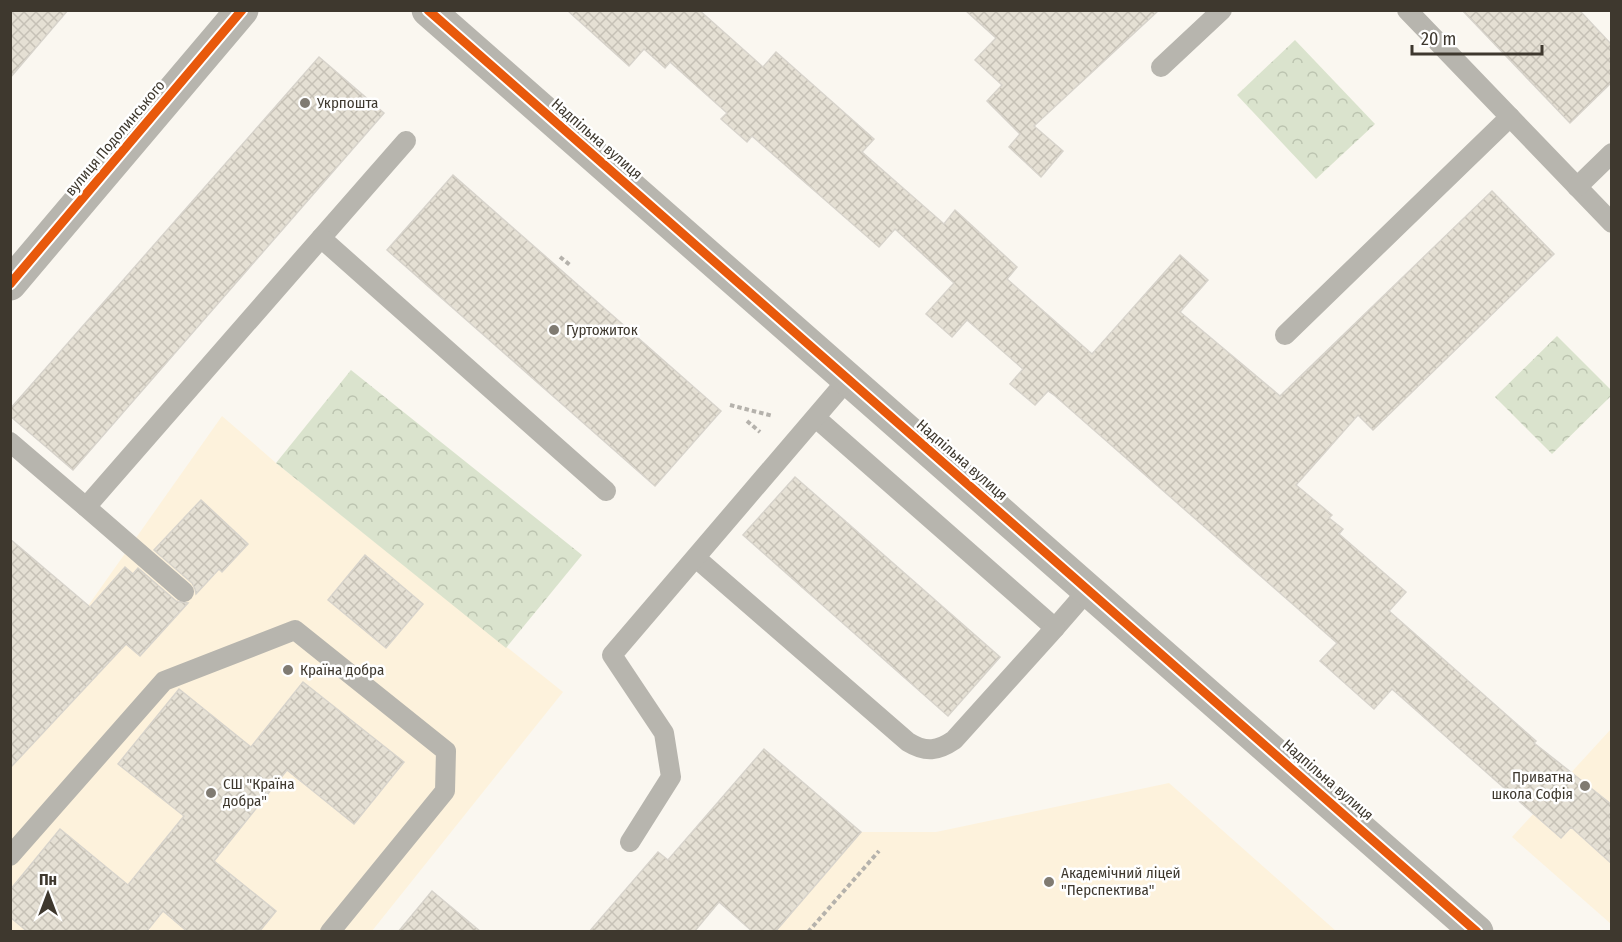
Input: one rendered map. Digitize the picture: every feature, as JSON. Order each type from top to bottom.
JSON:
[{"type":"street","name":"вулиця Подолинського","points":[[10,284],[243,10]]},
{"type":"street","name":"Надпільна вулиця","points":[[428,10],[1477,932]]},
{"type":"lane","points":[[1161,68],[1222,10]]},
{"type":"lane","points":[[1407,10],[1611,224]]},
{"type":"lane","points":[[1285,335],[1510,117]]},
{"type":"lane","points":[[86,507],[406,141]]},
{"type":"lane","points":[[1577,187],[1611,153]]},
{"type":"lane","points":[[321,238],[606,491]]},
{"type":"lane","points":[[630,843],[671,777],[664,733],[612,655],[848,379]]},
{"type":"lane","points":[[812,421],[1055,628]]},
{"type":"lane","points":[[10,442],[184,592]]},
{"type":"lane","points":[[696,558],[908,742],[932,751],[954,740],[1088,590]]},
{"type":"lane","points":[[12,852],[164,681],[295,630],[446,751],[444,791],[330,932]]},
{"type":"path","points":[[560,257],[570,265]]},
{"type":"path","points":[[730,405],[812,421]]},
{"type":"path","points":[[808,932],[879,850]]},
{"type":"shaded area","name":"Країна добра","points":[[222,416],[276,463],[563,692],[372,931],[11,932],[11,715]]},
{"type":"shaded area","name":"Приватна школа Софія","points":[[1611,729],[1611,924],[1512,837]]},
{"type":"shaded area","name":"Академічний ліцей \"Перспектива\"","points":[[1169,783],[1336,931],[775,932],[861,832],[936,832]]},
{"type":"green space","points":[[1295,40],[1375,124],[1316,179],[1237,95]]},
{"type":"green space","points":[[1557,336],[1611,390],[1612,395],[1552,454],[1495,397]]},
{"type":"green space","points":[[351,370],[582,555],[506,648],[276,463]]},
{"type":"building","points":[[10,10],[68,10],[10,78]]},
{"type":"building","points":[[567,10],[699,10],[763,67],[776,52],[874,139],[862,152],[944,224],[955,210],[1017,267],[1007,279],[1092,354],[1180,255],[1208,280],[1180,312],[1280,396],[1492,191],[1554,254],[1373,430],[1358,415],[1296,485],[1332,515],[1329,518],[1343,529],[1339,534],[1406,592],[1389,611],[1536,741],[1534,743],[1611,804],[1611,863],[1571,827],[1561,838],[1392,689],[1374,709],[1320,661],[1337,643],[1054,395],[1048,391],[1035,405],[1010,384],[1023,369],[967,320],[952,337],[926,314],[954,283],[895,229],[879,247],[752,136],[747,142],[721,119],[727,113],[670,62],[665,68],[644,49],[629,66]]},
{"type":"building","points":[[965,10],[1159,10],[1034,126],[1063,151],[1041,177],[1009,147],[1020,134],[987,101],[1002,85],[975,60],[996,38]]},
{"type":"building","points":[[1462,10],[1579,10],[1611,44],[1611,83],[1570,123]]},
{"type":"building","points":[[319,57],[384,113],[73,470],[10,416],[10,409]]},
{"type":"building","name":"Гуртожиток","points":[[453,175],[721,411],[655,486],[387,250]]},
{"type":"building","points":[[795,477],[1000,657],[948,716],[743,535]]},
{"type":"building","points":[[201,500],[248,544],[222,572],[219,569],[196,594],[192,583],[154,550]]},
{"type":"building","points":[[10,539],[90,607],[125,567],[133,574],[138,568],[176,601],[188,603],[140,656],[126,644],[10,768]]},
{"type":"building","points":[[365,555],[423,604],[386,648],[328,600]]},
{"type":"building","name":"СШ \"Країна добра\"","points":[[303,682],[404,762],[354,824],[287,770],[214,861],[276,911],[259,932],[188,932],[163,911],[146,932],[28,932],[10,917],[10,890],[60,829],[128,885],[184,816],[118,764],[179,689],[251,747]]},
{"type":"building","points":[[764,749],[861,832],[775,932],[753,932],[719,902],[694,932],[589,932],[658,852],[668,860]]},
{"type":"building","points":[[432,891],[481,932],[398,932]]},
{"type":"cycle path","points":[[10,284],[242,10]]},
{"type":"cycle path","points":[[428,10],[1477,932]]},
{"type":"place","name":"Укрпошта","points":[[305,103]]},
{"type":"place","name":"Гуртожиток","points":[[554,330]]},
{"type":"place","name":"Країна добра","points":[[288,670]]},
{"type":"place","name":"Приватна школа Софія","points":[[1585,786]]},
{"type":"place","name":"СШ \"Країна добра\"","points":[[211,793]]},
{"type":"place","name":"Академічний ліцей \"Перспектива\"","points":[[1049,882]]}]
